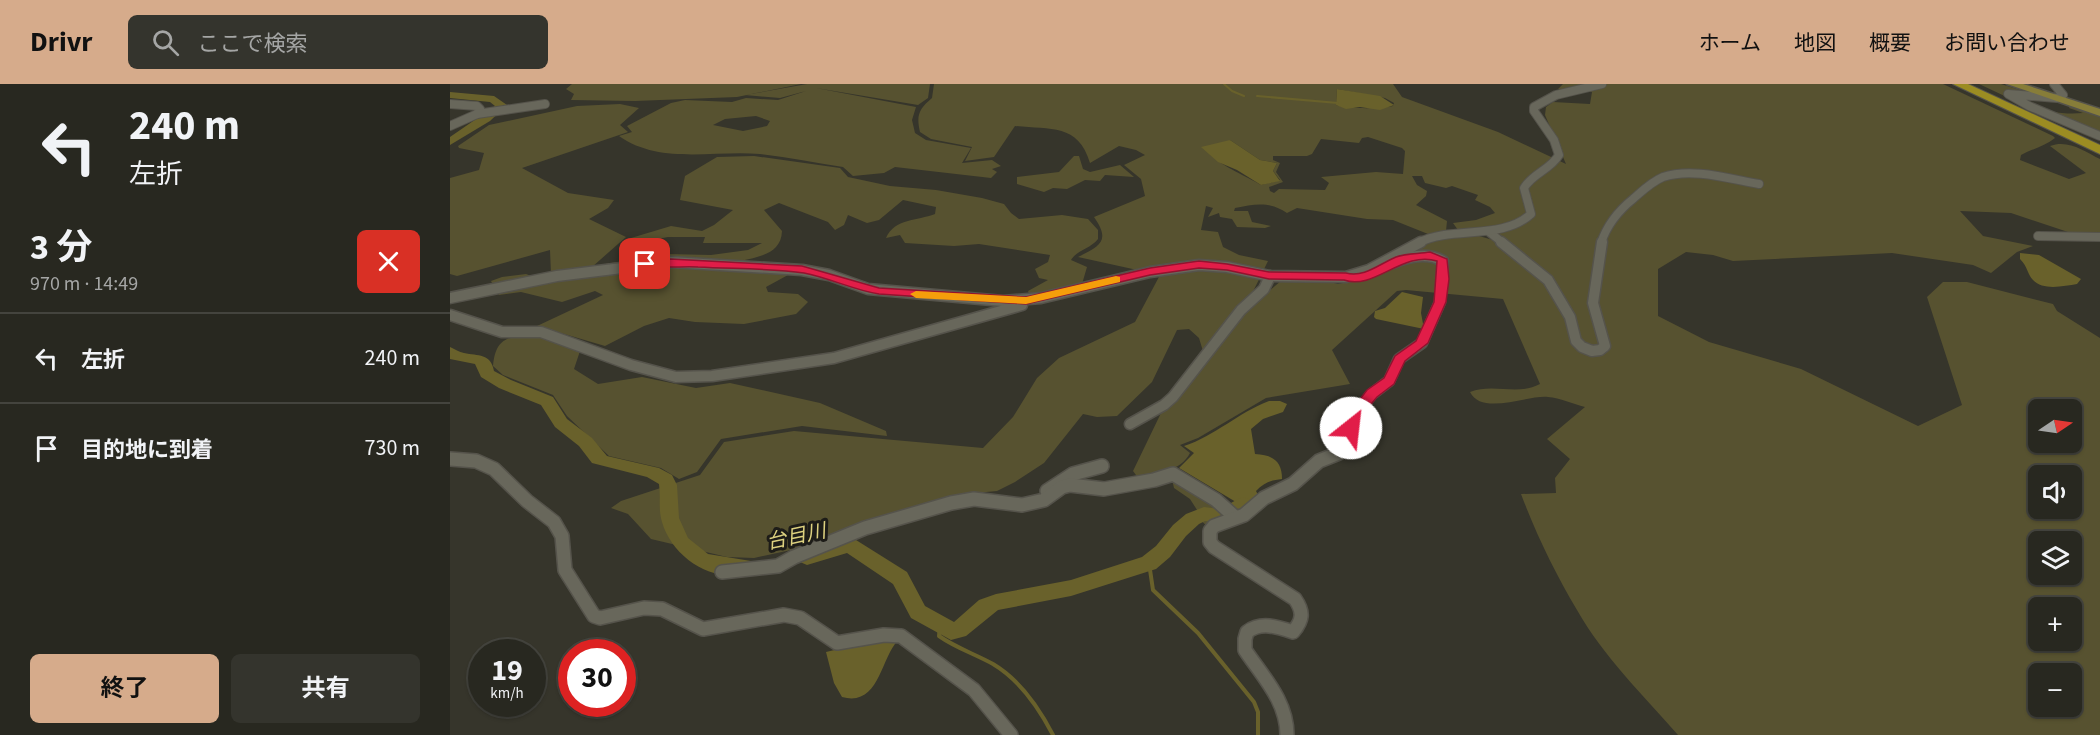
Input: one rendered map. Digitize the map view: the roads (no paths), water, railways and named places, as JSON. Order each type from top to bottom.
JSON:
[{"type":"highway","points":[[1959,84],[2100,150]]},
{"type":"highway","points":[[1972,84],[2100,145]]},
{"type":"main road","points":[[2012,84],[2059,95],[2100,113]]},
{"type":"street","points":[[450,298],[557,276],[670,262],[802,270],[829,275],[859,288],[879,291],[1026,301],[1150,272],[1199,265],[1227,267],[1269,276],[1346,277],[1369,270],[1432,236],[1488,231],[1515,225],[1529,217],[1531,209],[1524,188],[1526,184],[1551,167],[1559,155],[1554,140],[1534,111],[1534,107],[1541,100],[1602,84]]},
{"type":"street","points":[[2042,84],[2059,95]]},
{"type":"street","points":[[2054,84],[2059,95]]},
{"type":"street","points":[[2059,95],[2008,94],[2029,106],[2100,136]]},
{"type":"street","points":[[450,104],[477,106],[480,109],[477,114]]},
{"type":"street","points":[[450,126],[477,114],[545,104]]},
{"type":"street","points":[[1488,231],[1548,280],[1570,317],[1576,341],[1582,347],[1599,351],[1605,346],[1605,339],[1595,317],[1593,304],[1597,267],[1607,227],[1615,216],[1645,188],[1668,176],[1707,177],[1759,184]]},
{"type":"street","points":[[2038,236],[2100,237]]},
{"type":"street","points":[[1287,735],[1286,713],[1245,650],[1244,644],[1250,631],[1261,625],[1276,626],[1293,632],[1302,622],[1303,613],[1295,598],[1244,567],[1210,542],[1210,531],[1214,526],[1244,515],[1264,498],[1293,484],[1319,461],[1363,444],[1351,428],[1353,422],[1372,394],[1389,381],[1399,359],[1422,343],[1440,302],[1443,261],[1430,256],[1409,257],[1363,277],[1353,280],[1346,277]]},
{"type":"street","points":[[1130,424],[1164,405],[1173,397],[1241,310],[1264,290],[1269,276]]},
{"type":"street","points":[[450,315],[502,332],[541,332],[631,365],[676,377],[712,376],[834,358],[1024,304],[1026,301]]},
{"type":"street","points":[[450,459],[470,458],[484,462],[510,481],[528,502],[544,511],[560,530],[563,543],[563,565],[594,616],[600,618],[644,609],[660,609],[669,611],[696,628],[703,629],[784,615],[800,618],[837,643],[884,635],[901,636],[974,690],[1011,735]]},
{"type":"street","points":[[1008,504],[1036,499],[1057,481],[1077,470],[1102,466]]},
{"type":"street","points":[[722,572],[755,569],[789,560],[865,528],[938,506],[974,499],[1008,504],[1036,503],[1070,485],[1104,489],[1154,480],[1173,474],[1216,501],[1235,517]]},
{"type":"waterway","points":[[1224,84],[1232,91],[1244,96]]},
{"type":"waterway","name":"台目川","points":[[450,95],[494,99],[496,103],[502,105],[486,119],[450,142]]},
{"type":"waterway","points":[[1257,96],[1338,103]]},
{"type":"waterway","name":"台目川","points":[[450,352],[458,357],[481,360],[485,363],[487,373],[505,384],[547,401],[556,418],[585,442],[601,460],[644,470],[666,480],[669,491],[670,518],[681,543],[690,553],[714,564],[744,567]]},
{"type":"waterway","points":[[1236,509],[1242,504]]},
{"type":"waterway","name":"台目川","points":[[807,557],[849,545],[900,578],[918,612],[951,631],[959,630],[986,606],[996,602],[1071,588],[1149,563],[1163,552],[1179,530],[1192,519],[1204,514],[1225,516]]},
{"type":"waterway","points":[[1149,563],[1153,590],[1198,633],[1254,702],[1258,712],[1258,735]]},
{"type":"waterway","points":[[940,625],[939,636],[993,664],[1012,678],[1035,705],[1053,735]]}]
